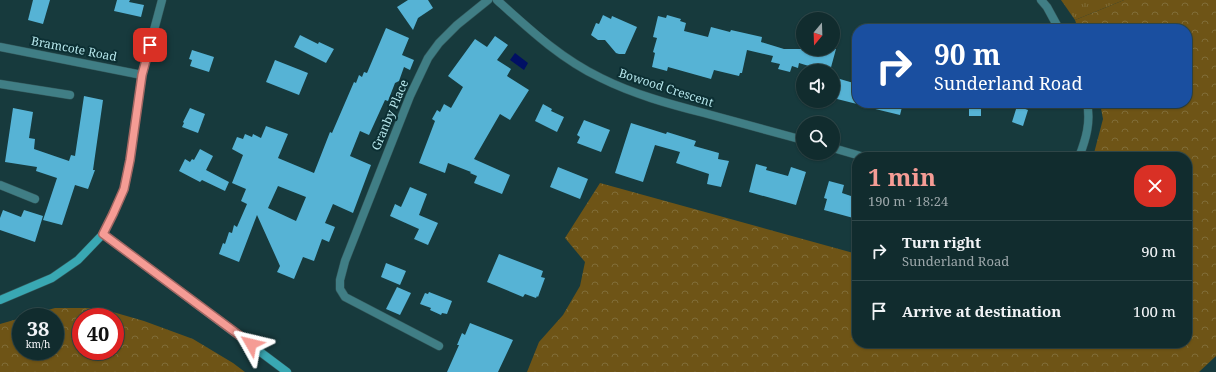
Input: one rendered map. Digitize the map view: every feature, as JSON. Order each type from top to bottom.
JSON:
[{"type":"street","points":[[0,300],[52,278],[78,260],[103,234],[124,189],[130,160],[142,75],[162,0]]},
{"type":"street","name":"Granby Place","points":[[439,346],[345,297],[340,289],[340,280],[345,261],[407,104],[428,58],[448,34],[488,0]]},
{"type":"street","name":"Bowood Crescent","points":[[497,0],[536,36],[600,78],[630,91],[678,106],[796,138]]},
{"type":"street","points":[[1041,0],[1047,7],[1056,24]]},
{"type":"street","name":"Bramcote Road","points":[[0,47],[142,75]]},
{"type":"street","points":[[0,84],[70,95]]},
{"type":"street","points":[[1081,152],[1088,134],[1088,108]]},
{"type":"street","points":[[840,150],[852,154]]},
{"type":"street","points":[[0,185],[35,199]]},
{"type":"street","points":[[103,234],[287,372]]},
{"type":"green space","points":[[1061,0],[1124,0],[1075,20]]},
{"type":"green space","points":[[1124,0],[1216,0],[1216,356],[1199,372],[527,372],[539,342],[563,315],[580,286],[585,262],[565,238],[600,183],[852,253],[852,348],[1192,348],[1192,152],[1094,152],[1103,119],[1101,108],[1192,108],[1192,24],[1076,24],[1075,20]]},
{"type":"green space","points":[[64,308],[72,308],[72,360],[124,360],[124,315],[193,339],[245,372],[0,372],[0,324],[12,321],[12,360],[64,360]]},
{"type":"shaded area","points":[[515,53],[528,63],[524,70],[510,60]]},
{"type":"building","points":[[33,0],[50,0],[43,24],[28,20]]},
{"type":"building","points":[[117,0],[130,0],[129,2],[144,5],[141,17],[114,11]]},
{"type":"building","points":[[408,0],[428,0],[433,8],[418,18],[413,30],[397,7]]},
{"type":"building","points":[[603,15],[611,19],[612,16],[637,27],[625,54],[616,53],[605,40],[598,40],[591,35],[596,23],[599,24]]},
{"type":"building","points":[[667,15],[681,19],[680,21],[686,23],[684,31],[708,37],[711,27],[730,32],[731,30],[762,37],[761,42],[784,49],[796,49],[796,56],[834,56],[832,64],[799,63],[796,64],[796,67],[792,66],[790,72],[778,69],[780,64],[771,62],[773,56],[747,50],[742,73],[740,73],[739,76],[714,70],[711,79],[668,67],[667,71],[652,67],[655,53],[653,52],[657,38],[653,37],[658,16],[666,18]]},
{"type":"building","points":[[386,28],[409,38],[402,55],[414,60],[410,70],[404,67],[399,81],[395,83],[388,101],[385,100],[369,135],[360,131],[350,156],[371,165],[353,213],[333,204],[325,223],[335,227],[329,242],[322,239],[314,261],[303,257],[294,279],[277,272],[280,266],[257,215],[239,262],[219,254],[223,243],[225,244],[229,232],[232,233],[234,225],[237,227],[247,204],[241,201],[246,189],[232,183],[243,155],[232,149],[237,137],[243,139],[245,134],[252,137],[253,134],[261,138],[266,126],[288,134],[278,158],[314,173],[330,132],[332,133],[354,82],[356,83],[359,75],[362,77],[364,72],[367,73]],"holes":[[[278,186],[306,197],[296,221],[268,208]]]},
{"type":"building","points":[[300,35],[318,44],[319,42],[334,49],[326,63],[294,47]]},
{"type":"building","points":[[495,36],[508,45],[497,60],[511,69],[507,76],[529,90],[510,120],[500,114],[474,159],[510,175],[502,194],[474,183],[477,176],[448,163],[445,173],[419,163],[435,121],[432,119],[437,110],[440,112],[444,104],[451,108],[463,87],[448,76],[475,39],[487,47]]},
{"type":"building","points":[[192,50],[214,57],[209,72],[190,66],[192,60],[189,59]]},
{"type":"building","points":[[275,60],[308,73],[299,95],[266,82]]},
{"type":"building","points":[[840,79],[852,83],[852,103],[840,100]]},
{"type":"building","points":[[84,96],[103,100],[93,170],[95,170],[88,189],[75,185],[62,225],[43,220],[57,178],[36,171],[37,167],[5,162],[13,108],[33,112],[29,138],[35,139],[34,149],[69,161],[71,155],[75,156]]},
{"type":"building","points":[[543,104],[552,109],[551,111],[564,117],[557,132],[535,121]]},
{"type":"building","points":[[190,108],[205,114],[198,133],[182,127]]},
{"type":"building","points":[[871,108],[902,108],[900,115]]},
{"type":"building","points":[[969,108],[981,108],[981,116],[969,116]]},
{"type":"building","points":[[1016,108],[1028,110],[1023,126],[1012,122]]},
{"type":"building","points":[[584,120],[610,130],[601,152],[577,143],[580,137],[577,135]]},
{"type":"building","points":[[631,123],[666,134],[667,132],[696,141],[694,146],[719,153],[718,159],[729,161],[721,187],[707,184],[709,174],[676,163],[680,152],[655,145],[643,182],[615,173]]},
{"type":"building","points":[[200,149],[213,156],[206,170],[229,182],[225,191],[202,180],[200,182],[179,171],[185,159],[190,162],[192,159],[194,160]]},
{"type":"building","points":[[756,164],[767,167],[766,170],[788,176],[791,167],[806,172],[796,205],[749,192]]},
{"type":"building","points":[[558,167],[588,179],[580,199],[550,187]]},
{"type":"building","points":[[829,181],[844,185],[842,193],[852,196],[852,218],[824,210],[827,199],[824,198]]},
{"type":"building","points":[[410,187],[427,194],[419,215],[438,223],[428,245],[414,239],[419,229],[390,216],[395,204],[401,207]]},
{"type":"building","points":[[3,210],[21,217],[24,210],[43,216],[35,242],[0,230],[0,218]]},
{"type":"building","points":[[499,254],[543,271],[541,277],[545,278],[538,297],[537,296],[536,298],[525,294],[523,297],[487,282]]},
{"type":"building","points":[[386,263],[406,271],[400,285],[381,277]]},
{"type":"building","points":[[397,287],[411,293],[400,315],[386,309]]},
{"type":"building","points":[[429,292],[452,301],[447,314],[442,313],[441,315],[430,310],[431,308],[420,304],[425,293],[428,294]]},
{"type":"building","points":[[470,323],[513,340],[498,372],[447,372],[459,345],[457,345],[462,333],[465,335]]},
{"type":"route","points":[[150,45],[142,75],[130,160],[124,189],[103,234],[251,344]]}]
